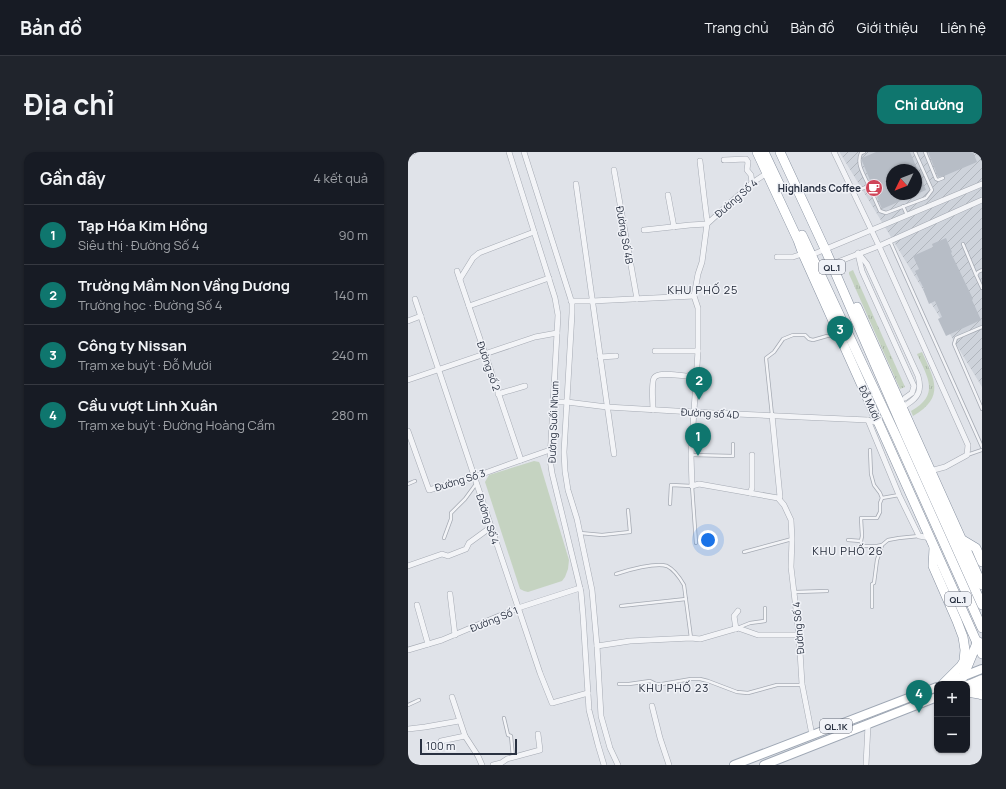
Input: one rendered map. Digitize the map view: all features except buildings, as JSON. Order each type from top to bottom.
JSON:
[{"type":"highway","name":"Đỗ Mười","points":[[757,152],[798,240],[807,255]]},
{"type":"highway","name":"Đỗ Mười","points":[[764,152],[814,271],[839,336],[932,542],[980,642],[982,654]]},
{"type":"highway","name":"Đỗ Mười","points":[[780,152],[834,263],[924,477]]},
{"type":"highway","name":"Đỗ Mười","points":[[786,152],[827,248]]},
{"type":"highway","name":"Đỗ Mười","points":[[834,263],[924,477]]},
{"type":"highway","name":"Đỗ Mười","points":[[814,271],[896,436],[924,477],[961,538],[982,585]]},
{"type":"highway","points":[[896,436],[914,501]]},
{"type":"highway","name":"QL.1","points":[[924,477],[982,605]]},
{"type":"highway","name":"QL.1","points":[[924,477],[982,628]]},
{"type":"highway","points":[[961,538],[976,548],[982,562]]},
{"type":"highway","points":[[932,542],[933,566],[957,621],[963,637],[965,650],[964,661],[947,681]]},
{"type":"highway","points":[[966,681],[980,642]]},
{"type":"highway","points":[[970,683],[982,686]]},
{"type":"highway","points":[[970,692],[982,695]]},
{"type":"main road","points":[[967,681],[982,669]]},
{"type":"main road","points":[[970,681],[982,679]]},
{"type":"main road","name":"QL.1K","points":[[734,765],[934,688]]},
{"type":"main road","name":"QL.1K","points":[[764,765],[782,762],[934,698]]},
{"type":"street","points":[[408,153],[413,152]]},
{"type":"street","name":"Đường Suối Nhum","points":[[509,152],[549,278],[558,315],[550,450],[552,473],[580,588],[589,710],[604,765]]},
{"type":"street","name":"Đường Suối Nhum","points":[[524,152],[571,301],[572,313],[564,452],[565,470],[568,490],[580,533],[592,590],[601,716],[610,748],[618,765]]},
{"type":"street","points":[[834,152],[879,246],[968,445],[967,455],[924,477]]},
{"type":"street","points":[[724,160],[746,159],[748,162],[747,170],[751,176],[752,183]]},
{"type":"street","points":[[644,230],[708,223],[700,161]]},
{"type":"street","name":"Đường Số 4B","points":[[614,170],[637,299]]},
{"type":"street","name":"Đường Số 4","points":[[692,486],[691,455],[698,351],[698,308],[694,296],[702,262],[708,223],[752,183],[767,173]]},
{"type":"street","points":[[576,184],[614,454]]},
{"type":"street","points":[[777,257],[807,255],[827,248],[982,184]]},
{"type":"street","points":[[668,195],[674,227]]},
{"type":"street","points":[[814,271],[879,246],[982,200]]},
{"type":"street","points":[[460,279],[473,258],[479,253],[534,232]]},
{"type":"street","points":[[858,253],[862,271],[914,386],[912,393],[905,398]]},
{"type":"street","points":[[858,253],[867,264],[918,376],[920,384],[919,390],[913,401],[906,405]]},
{"type":"street","name":"Đường số 2","points":[[457,271],[520,460]]},
{"type":"street","points":[[469,306],[549,278]]},
{"type":"street","points":[[571,301],[694,296]]},
{"type":"street","name":"Đường Số 4","points":[[415,299],[540,673],[552,703],[588,693]]},
{"type":"street","points":[[408,321],[421,316]]},
{"type":"street","points":[[408,380],[535,337],[557,333]]},
{"type":"street","points":[[655,351],[698,351]]},
{"type":"street","points":[[600,357],[616,356]]},
{"type":"street","points":[[653,410],[653,385],[654,378],[656,376],[661,374],[687,376],[696,374]]},
{"type":"street","points":[[498,394],[525,386]]},
{"type":"street","name":"Đường số 4D","points":[[553,402],[653,410],[869,418],[874,422]]},
{"type":"street","points":[[692,486],[699,484],[778,498],[780,497],[772,415]]},
{"type":"street","points":[[869,418],[899,495],[919,536],[932,542]]},
{"type":"street","name":"Đường Số 3","points":[[408,431],[429,490],[474,477],[550,450]]},
{"type":"street","points":[[750,493],[752,488],[752,455]]},
{"type":"street","name":"Đường Số 4","points":[[778,498],[784,505],[791,520],[791,567],[795,592],[802,684],[812,735]]},
{"type":"street","points":[[408,566],[442,554],[448,556],[466,549],[469,543],[491,527]]},
{"type":"street","name":"Đường Số 1","points":[[408,650],[455,635],[518,608],[580,588]]},
{"type":"street","points":[[450,594],[455,635]]},
{"type":"street","points":[[417,605],[428,644]]},
{"type":"street","points":[[737,628],[734,616],[738,611]]},
{"type":"street","points":[[597,646],[630,641],[691,638],[700,639],[737,628],[758,635],[799,635]]},
{"type":"street","points":[[452,698],[465,736],[482,765]]},
{"type":"street","points":[[652,706],[669,765]]},
{"type":"street","points":[[408,729],[460,720]]},
{"type":"street","points":[[866,765],[868,725]]},
{"type":"street","points":[[493,765],[501,763],[507,759],[540,750],[538,734]]},
{"type":"street","points":[[441,741],[465,736]]},
{"type":"lane","points":[[864,152],[861,153],[859,158],[860,165],[880,211],[886,213],[926,198],[932,190],[915,152]]},
{"type":"lane","points":[[925,152],[936,179],[938,180],[944,178]]},
{"type":"lane","points":[[853,192],[869,186]]},
{"type":"lane","points":[[903,206],[907,215]]},
{"type":"lane","points":[[890,241],[982,448],[967,455]]},
{"type":"lane","points":[[963,244],[982,288]]},
{"type":"lane","points":[[976,275],[982,270]]},
{"type":"lane","points":[[982,327],[956,338],[954,344],[982,409]]},
{"type":"lane","points":[[772,415],[766,358],[774,352],[783,339],[793,335],[805,335],[809,339],[813,340],[827,336],[839,336]]},
{"type":"lane","points":[[691,455],[733,456],[733,444]]},
{"type":"lane","points":[[870,450],[871,474],[874,485],[882,498],[880,512],[877,518],[861,518],[861,545],[882,545]]},
{"type":"lane","points":[[408,484],[414,481]]},
{"type":"lane","points":[[444,538],[451,519],[451,513],[465,499],[476,484]]},
{"type":"lane","points":[[670,504],[671,485],[692,486],[696,543]]},
{"type":"lane","points":[[882,498],[899,495]]},
{"type":"lane","points":[[580,533],[602,535],[630,532],[628,510]]},
{"type":"lane","points":[[872,607],[872,584],[874,583],[877,560],[882,545],[888,540],[919,536]]},
{"type":"lane","points":[[744,552],[792,539]]},
{"type":"lane","points":[[848,540],[861,541]]},
{"type":"lane","points":[[616,574],[639,567],[665,565],[672,569],[684,585],[691,638]]},
{"type":"lane","points":[[795,592],[827,591]]},
{"type":"lane","points":[[621,606],[686,599]]},
{"type":"lane","points":[[737,628],[750,623],[765,621],[764,608]]},
{"type":"lane","points":[[619,684],[650,681],[656,684],[662,684],[700,679],[737,692],[748,693],[777,685],[802,684]]},
{"type":"lane","points":[[408,705],[420,700]]},
{"type":"lane","points":[[504,718],[508,735],[511,736],[514,757]]},
{"type":"shaded area","points":[[840,152],[982,152],[982,387],[840,153]]},
{"type":"green space","points":[[853,270],[905,387],[900,389],[849,274],[849,272]]},
{"type":"green space","points":[[922,352],[933,379],[934,395],[923,409],[913,416],[911,411],[926,399],[929,392],[928,378],[917,354]]},
{"type":"green space","points":[[534,461],[539,462],[540,464],[569,560],[568,569],[562,581],[528,592],[520,589],[485,482],[489,475]]},
{"type":"place","name":"Highlands Coffee","points":[[874,188]]},
{"type":"place","name":"Công ty Nissan","points":[[840,349]]},
{"type":"place","name":"Trường Mầm Non Vầng Dương","points":[[699,400]]},
{"type":"place","name":"Tạp Hóa Kim Hồng","points":[[698,456]]},
{"type":"place","name":"Cầu vượt Linh Xuân","points":[[919,713]]},
{"type":"district","name":"KHU PHỐ 25","points":[[703,289]]},
{"type":"district","name":"KHU PHỐ 26","points":[[848,550]]},
{"type":"district","name":"KHU PHỐ 23","points":[[674,687]]}]
